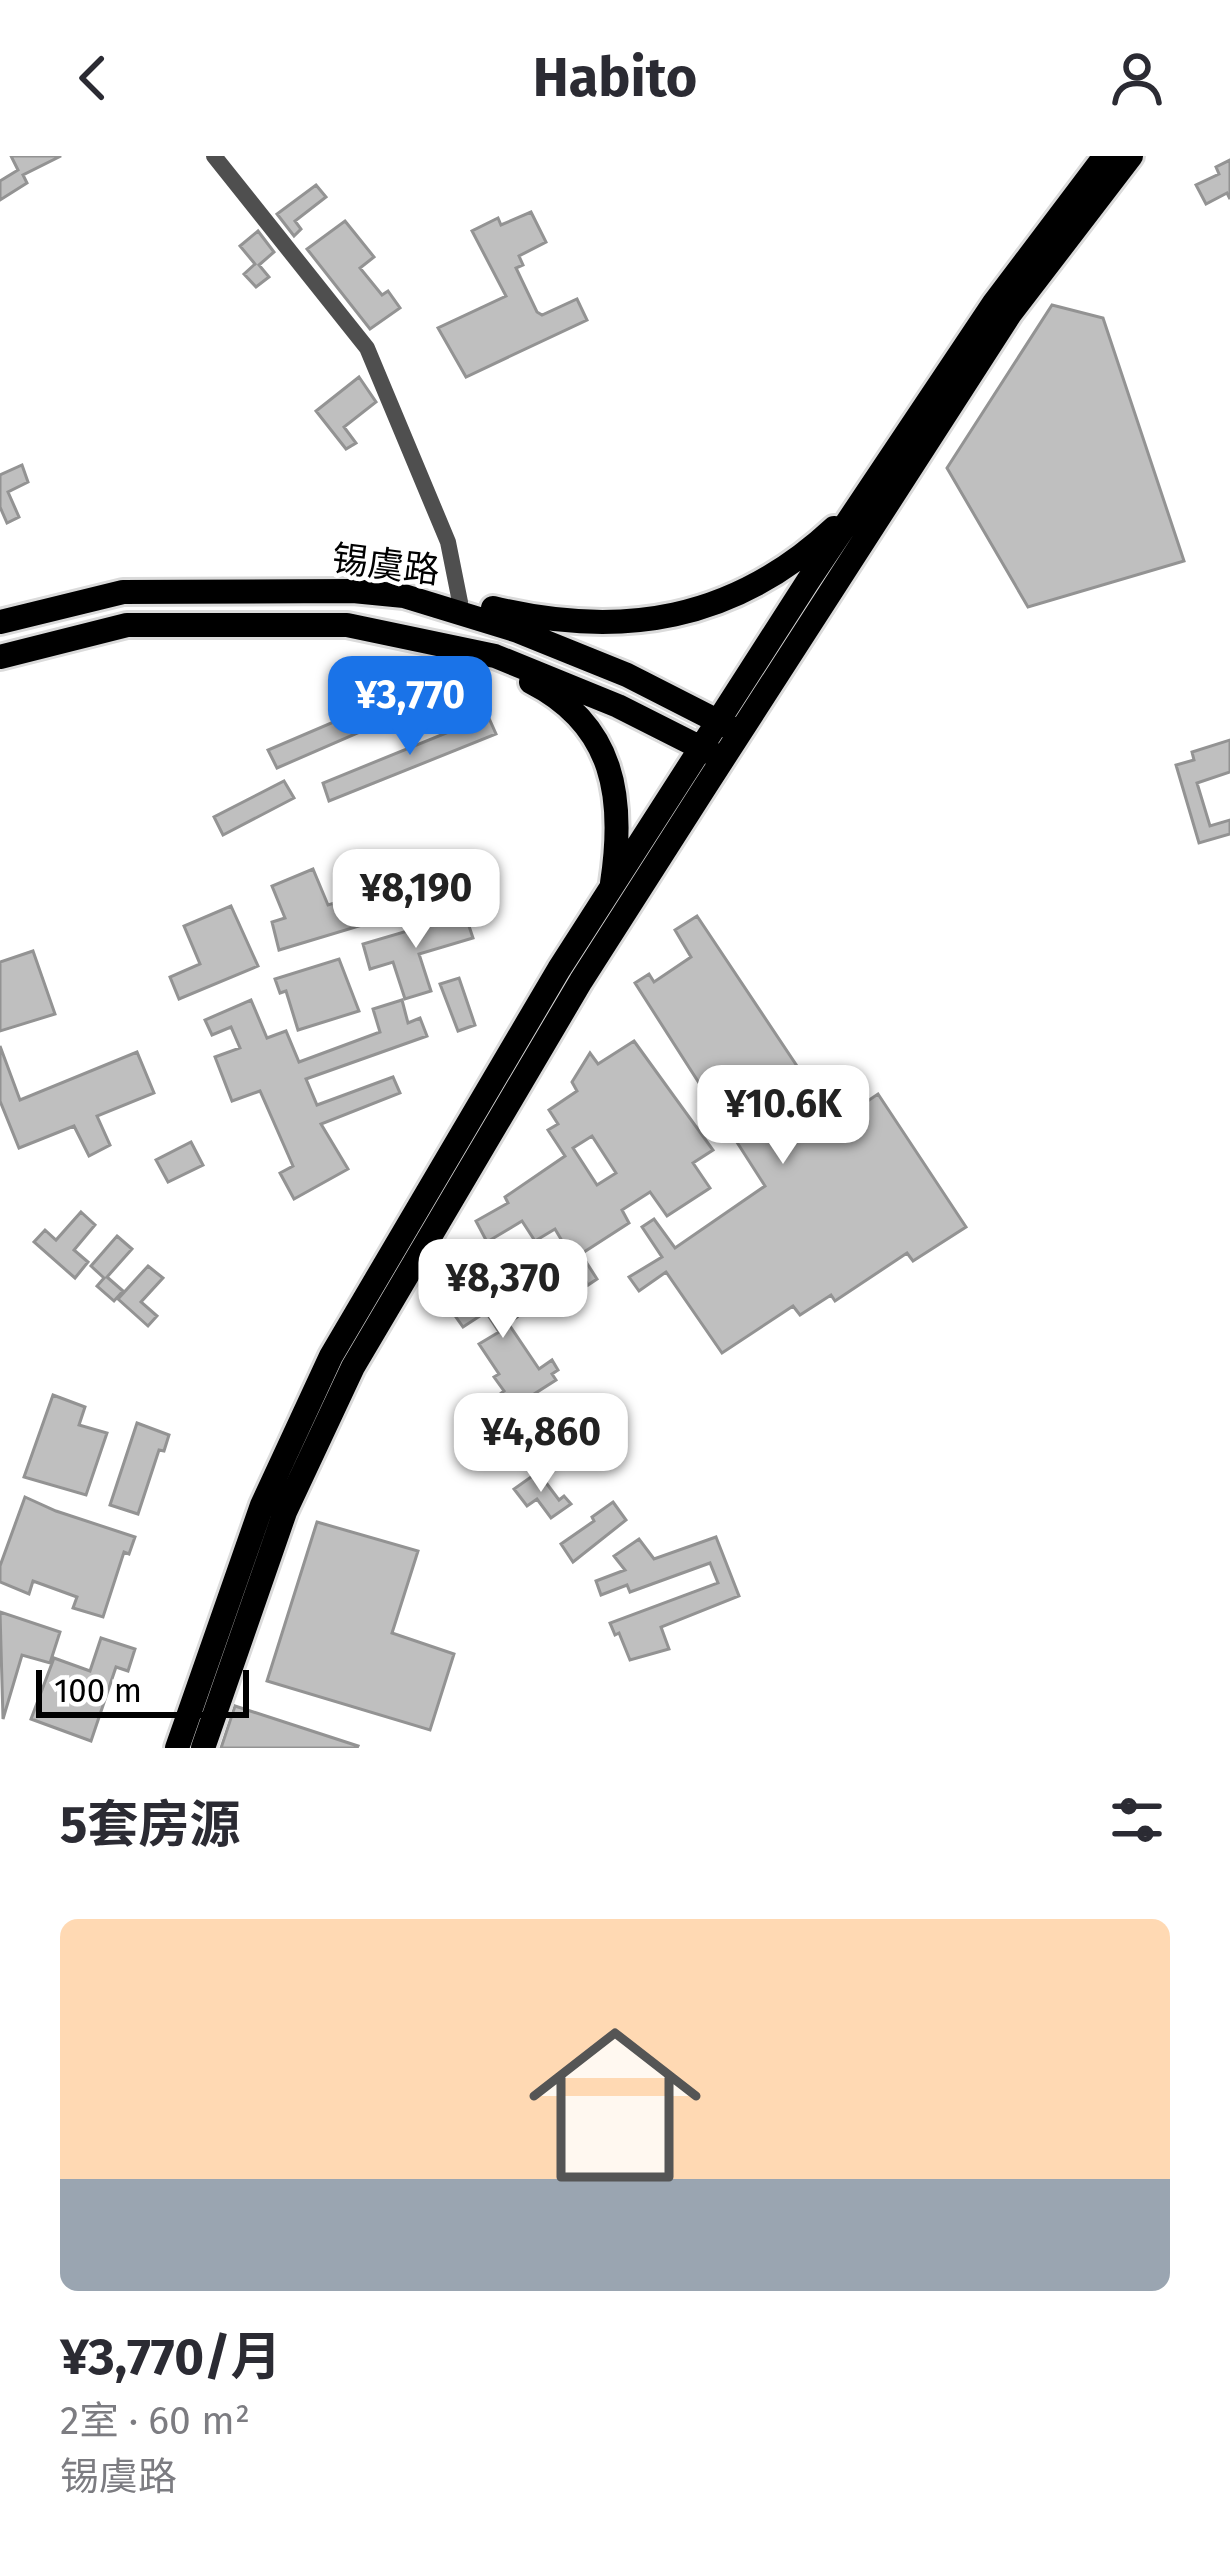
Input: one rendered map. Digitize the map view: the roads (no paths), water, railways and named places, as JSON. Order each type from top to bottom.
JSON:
[{"type":"main road","points":[[933,416],[994,303],[1106,156]]},
{"type":"main road","points":[[203,1748],[285,1512],[353,1366],[730,727],[933,416],[1131,156]]},
{"type":"main road","points":[[404,596],[562,623],[627,622],[672,615],[745,591],[785,567],[862,502],[908,454]]},
{"type":"main road","points":[[730,727],[862,502]]},
{"type":"main road","name":"锡虞路","points":[[0,622],[123,592],[353,591],[404,596],[518,632],[627,675],[730,727]]},
{"type":"main road","name":"锡虞路","points":[[0,656],[127,625],[347,625],[494,656],[560,680],[713,754]]},
{"type":"main road","points":[[424,638],[455,656],[535,684],[585,725],[609,767],[616,791],[618,831],[610,890]]},
{"type":"main road","points":[[177,1748],[262,1505],[322,1374],[559,969],[610,890],[713,754]]},
{"type":"street","points":[[214,156],[367,349],[448,542],[460,602]]}]
